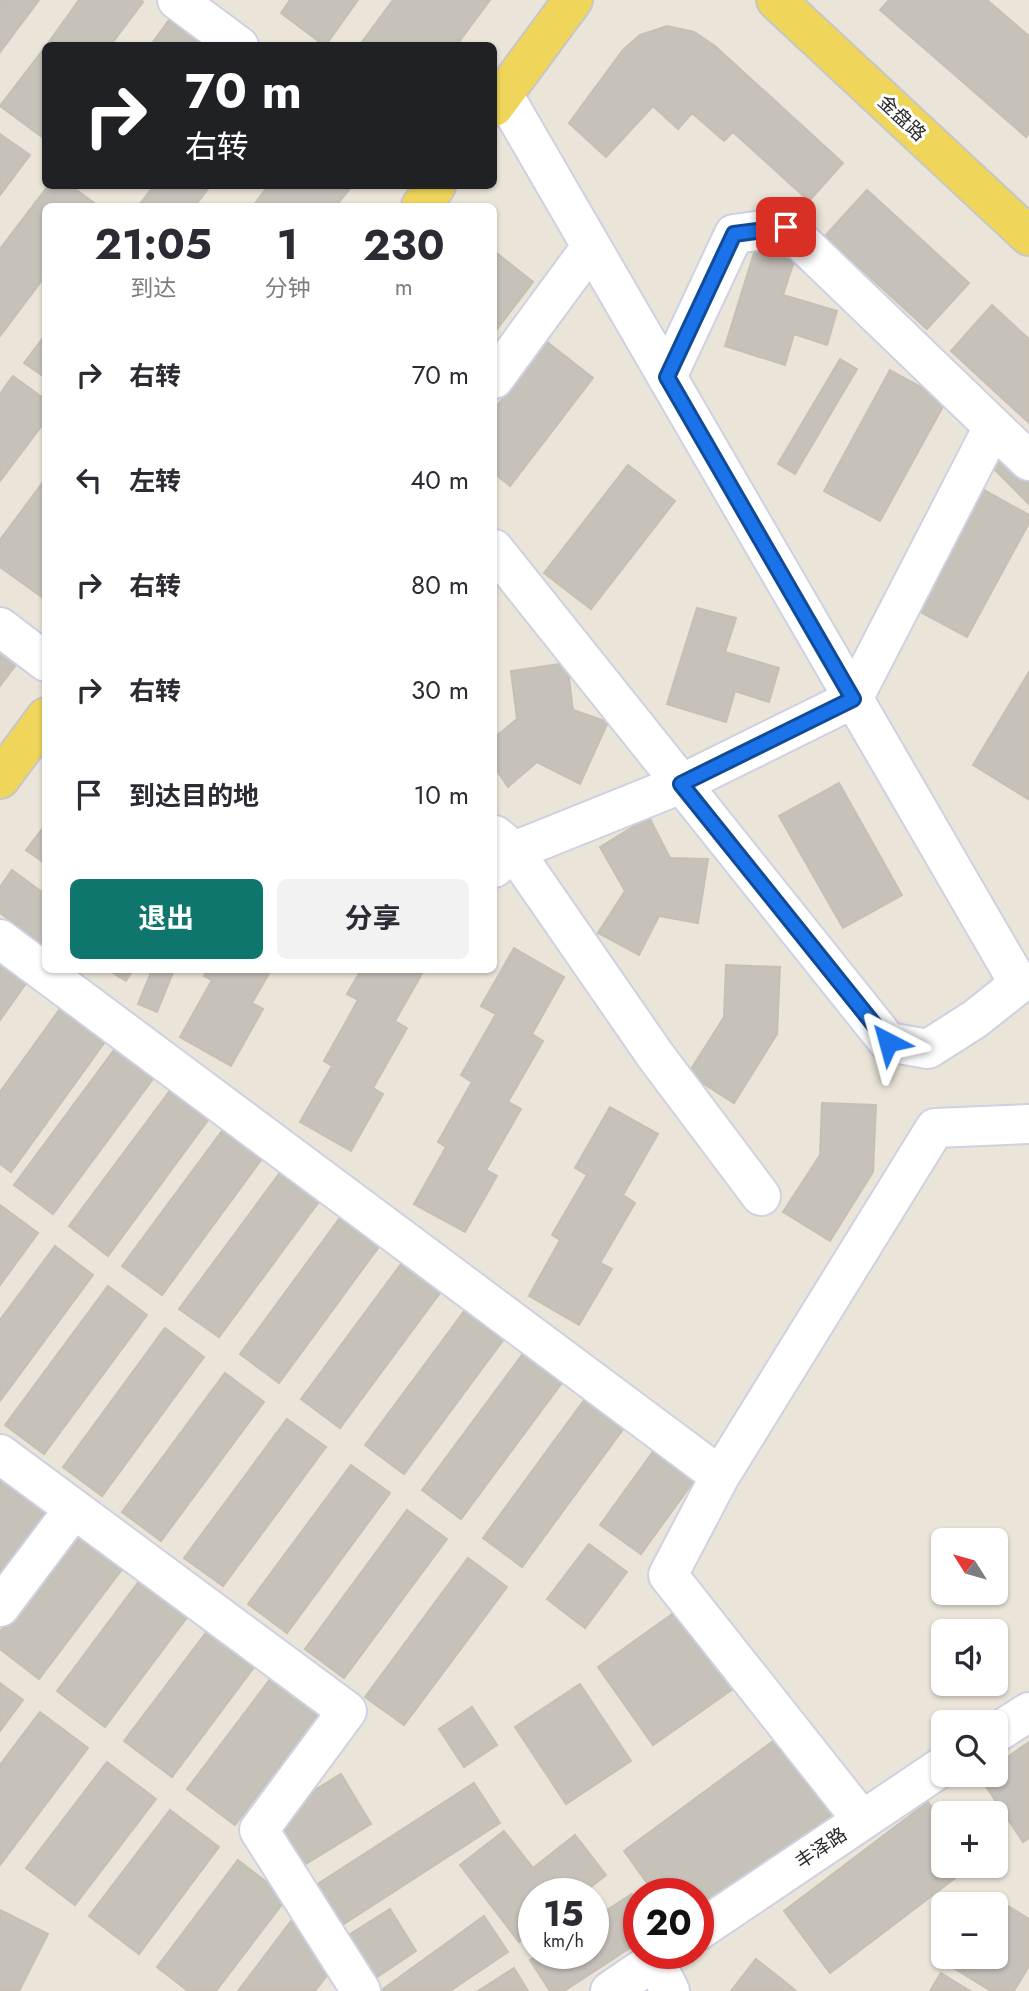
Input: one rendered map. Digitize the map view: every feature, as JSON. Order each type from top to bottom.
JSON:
[{"type":"main road","points":[[498,101],[573,0]]},
{"type":"main road","name":"金盘路","points":[[776,0],[1029,236]]},
{"type":"main road","points":[[0,779],[42,722]]},
{"type":"street","points":[[177,0],[234,42]]},
{"type":"street","points":[[497,553],[888,1042],[929,1049],[1024,985],[853,699],[591,247],[498,101]]},
{"type":"street","points":[[667,377],[734,234],[786,227],[1029,461]]},
{"type":"street","points":[[497,375],[591,247]]},
{"type":"street","points":[[761,1196],[500,851],[681,784],[853,699],[993,427]]},
{"type":"street","points":[[0,627],[42,659]]},
{"type":"street","points":[[0,939],[42,970]]},
{"type":"street","points":[[46,973],[720,1476]]},
{"type":"street","points":[[862,1820],[668,1575],[720,1476],[934,1128],[1029,1124]]},
{"type":"street","points":[[0,1454],[347,1711],[259,1830],[361,1991]]},
{"type":"street","points":[[0,1608],[74,1509]]},
{"type":"street","points":[[1008,1725],[1029,1712]]},
{"type":"street","name":"丰泽路","points":[[714,1920],[931,1774]]},
{"type":"street","points":[[610,1991],[662,1969]]},
{"type":"building","points":[[0,0],[39,0],[0,52]]},
{"type":"building","points":[[79,0],[143,2],[113,42],[49,42]]},
{"type":"building","points":[[290,0],[358,0],[328,42],[320,42],[281,13]]},
{"type":"building","points":[[393,0],[490,0],[459,42],[362,42]]},
{"type":"building","points":[[889,0],[987,0],[1029,36],[1029,133],[1026,137],[880,10]]},
{"type":"building","points":[[169,20],[198,42],[153,42]]},
{"type":"building","points":[[667,26],[694,32],[715,46],[843,163],[809,201],[733,132],[724,141],[692,113],[678,129],[653,106],[606,157],[569,123],[623,50],[640,35]]},
{"type":"building","points":[[42,51],[42,137],[0,106]]},
{"type":"building","points":[[0,134],[30,155],[0,195]]},
{"type":"building","points":[[46,189],[75,189],[94,203],[42,203],[42,280],[0,336],[0,249]]},
{"type":"building","points":[[152,189],[208,189],[197,203],[140,203]]},
{"type":"building","points":[[266,189],[350,189],[338,203],[255,203]]},
{"type":"building","points":[[867,190],[969,283],[927,329],[825,236]]},
{"type":"building","points":[[755,250],[794,261],[783,295],[837,311],[827,345],[794,334],[785,365],[725,346]]},
{"type":"building","points":[[497,253],[533,282],[497,329]]},
{"type":"building","points":[[992,305],[1029,339],[1029,423],[951,351]]},
{"type":"building","points":[[42,339],[42,375],[24,363]]},
{"type":"building","points":[[546,341],[593,378],[510,486],[497,475],[497,406]]},
{"type":"building","points":[[840,359],[857,369],[795,474],[778,464]]},
{"type":"building","points":[[890,370],[946,401],[880,521],[824,491]]},
{"type":"building","points":[[13,376],[42,397],[42,425],[0,481],[0,394]]},
{"type":"building","points":[[1004,451],[1029,475],[1029,504],[990,465]]},
{"type":"building","points":[[628,465],[675,501],[591,609],[544,573]]},
{"type":"building","points":[[42,483],[42,597],[0,567],[0,540]]},
{"type":"building","points":[[977,486],[1029,515],[1029,523],[967,637],[911,607]]},
{"type":"building","points":[[697,608],[736,618],[725,652],[779,668],[769,702],[735,691],[726,722],[667,704]]},
{"type":"building","points":[[0,649],[18,662],[0,686]]},
{"type":"building","points":[[567,663],[573,710],[608,722],[580,784],[537,762],[508,787],[497,770],[497,736],[517,719],[511,671]]},
{"type":"building","points":[[1029,672],[1029,797],[1028,799],[973,765]]},
{"type":"building","points":[[839,783],[902,895],[843,928],[779,816]]},
{"type":"building","points":[[649,817],[670,858],[708,859],[698,923],[659,916],[639,955],[598,933],[625,891],[600,847]]},
{"type":"building","points":[[42,829],[42,861],[26,850]]},
{"type":"building","points":[[12,870],[42,892],[42,943],[0,913],[0,887]]},
{"type":"building","points":[[514,948],[564,977],[532,1034],[543,1041],[508,1102],[521,1109],[486,1170],[497,1176],[465,1232],[414,1204],[446,1147],[438,1142],[472,1082],[461,1075],[496,1014],[481,1006]]},
{"type":"building","points":[[0,962],[27,982],[0,1020]]},
{"type":"building","points":[[726,965],[780,967],[777,1034],[734,1103],[688,1074],[724,1017]]},
{"type":"building","points":[[113,973],[131,973],[126,981]]},
{"type":"building","points":[[151,973],[173,973],[157,1012],[138,1004]]},
{"type":"building","points":[[206,973],[269,973],[252,1003],[263,1009],[231,1066],[180,1037],[212,980],[204,976]]},
{"type":"building","points":[[359,973],[422,973],[395,1021],[407,1028],[373,1088],[383,1094],[351,1151],[300,1122],[332,1066],[324,1061],[358,1000],[347,994]]},
{"type":"building","points":[[62,1006],[107,1039],[11,1172],[0,1164],[0,1092]]},
{"type":"building","points":[[117,1046],[156,1075],[53,1214],[14,1185]]},
{"type":"building","points":[[172,1088],[211,1116],[108,1256],[69,1226]]},
{"type":"building","points":[[822,1103],[876,1105],[873,1172],[830,1241],[783,1212],[820,1155]]},
{"type":"building","points":[[610,1107],[658,1134],[623,1195],[635,1203],[600,1263],[612,1269],[579,1325],[529,1296],[560,1240],[552,1235],[587,1175],[575,1168]]},
{"type":"building","points":[[225,1127],[264,1156],[162,1295],[122,1266]]},
{"type":"building","points":[[282,1170],[321,1199],[219,1337],[179,1309]]},
{"type":"building","points":[[0,1205],[38,1233],[0,1285]]},
{"type":"building","points":[[342,1215],[381,1244],[279,1383],[240,1354]]},
{"type":"building","points":[[55,1246],[93,1275],[0,1401],[0,1320]]},
{"type":"building","points":[[404,1260],[443,1289],[340,1428],[301,1399]]},
{"type":"building","points":[[108,1286],[147,1315],[44,1454],[5,1425]]},
{"type":"building","points":[[468,1306],[507,1335],[404,1474],[365,1445]]},
{"type":"building","points":[[165,1328],[204,1357],[102,1496],[63,1467]]},
{"type":"building","points":[[525,1351],[564,1380],[461,1519],[422,1490]]},
{"type":"building","points":[[225,1373],[264,1402],[161,1541],[122,1512]]},
{"type":"building","points":[[585,1399],[624,1428],[522,1567],[483,1538]]},
{"type":"building","points":[[287,1419],[326,1447],[223,1586],[184,1558]]},
{"type":"building","points":[[655,1449],[696,1478],[641,1554],[600,1525]]},
{"type":"building","points":[[351,1465],[390,1493],[287,1633],[248,1604]]},
{"type":"building","points":[[0,1475],[48,1512],[0,1576]]},
{"type":"building","points":[[407,1510],[447,1539],[344,1678],[305,1649]]},
{"type":"building","points":[[75,1532],[123,1568],[39,1679],[0,1649],[0,1632]]},
{"type":"building","points":[[589,1544],[627,1572],[585,1628],[547,1599]]},
{"type":"building","points":[[468,1558],[507,1587],[404,1725],[365,1697]]},
{"type":"building","points":[[140,1580],[188,1616],[105,1727],[57,1691]]},
{"type":"building","points":[[678,1610],[733,1689],[653,1745],[598,1667]]},
{"type":"building","points":[[208,1630],[255,1666],[172,1777],[124,1741]]},
{"type":"building","points":[[271,1678],[318,1714],[235,1825],[187,1789]]},
{"type":"building","points":[[0,1683],[23,1700],[0,1731]]},
{"type":"building","points":[[580,1684],[631,1761],[566,1804],[515,1727]]},
{"type":"building","points":[[472,1707],[497,1745],[464,1767],[439,1729]]},
{"type":"building","points":[[40,1712],[88,1748],[0,1865],[0,1765]]},
{"type":"building","points":[[780,1736],[835,1812],[714,1901],[714,1878],[643,1878],[624,1851]]},
{"type":"building","points":[[1029,1742],[1029,1838],[1023,1842],[1008,1820],[1008,1801],[996,1801],[986,1787],[1008,1787],[1008,1757]]},
{"type":"building","points":[[107,1762],[156,1799],[75,1905],[26,1868]]},
{"type":"building","points":[[341,1774],[371,1824],[304,1865],[274,1815]]},
{"type":"building","points":[[474,1783],[500,1823],[339,1927],[313,1887]]},
{"type":"building","points":[[928,1802],[931,1806],[931,1878],[955,1878],[937,1892],[931,1892],[931,1896],[830,1973],[784,1911]]},
{"type":"building","points":[[170,1810],[219,1847],[139,1954],[89,1916]]},
{"type":"building","points":[[504,1831],[533,1868],[575,1835],[606,1875],[602,1878],[518,1878],[518,1941],[460,1865]]},
{"type":"building","points":[[238,1860],[287,1898],[216,1991],[188,1991],[157,1967]]},
{"type":"building","points":[[623,1900],[623,1952],[609,1962],[609,1909]]},
{"type":"building","points":[[1008,1906],[1029,1919],[1029,1966],[1014,1991],[991,1991],[955,1969],[1008,1969]]},
{"type":"building","points":[[390,1909],[416,1951],[374,1979],[347,1936]]},
{"type":"building","points":[[0,1910],[48,1934],[19,1991],[0,1991]]},
{"type":"building","points":[[484,1916],[508,1952],[450,1991],[384,1991],[383,1989]]},
{"type":"building","points":[[291,1921],[315,1941],[332,1969],[315,1991],[238,1991]]},
{"type":"building","points":[[756,1959],[784,1981],[796,1991],[731,1991]]},
{"type":"building","points":[[514,1968],[528,1991],[478,1991]]},
{"type":"building","points":[[536,1969],[598,1969],[564,1991],[550,1991]]},
{"type":"building","points":[[941,1973],[970,1991],[930,1991]]},
{"type":"route","points":[[786,227],[734,234],[667,377],[853,699],[681,784],[888,1042]]}]
